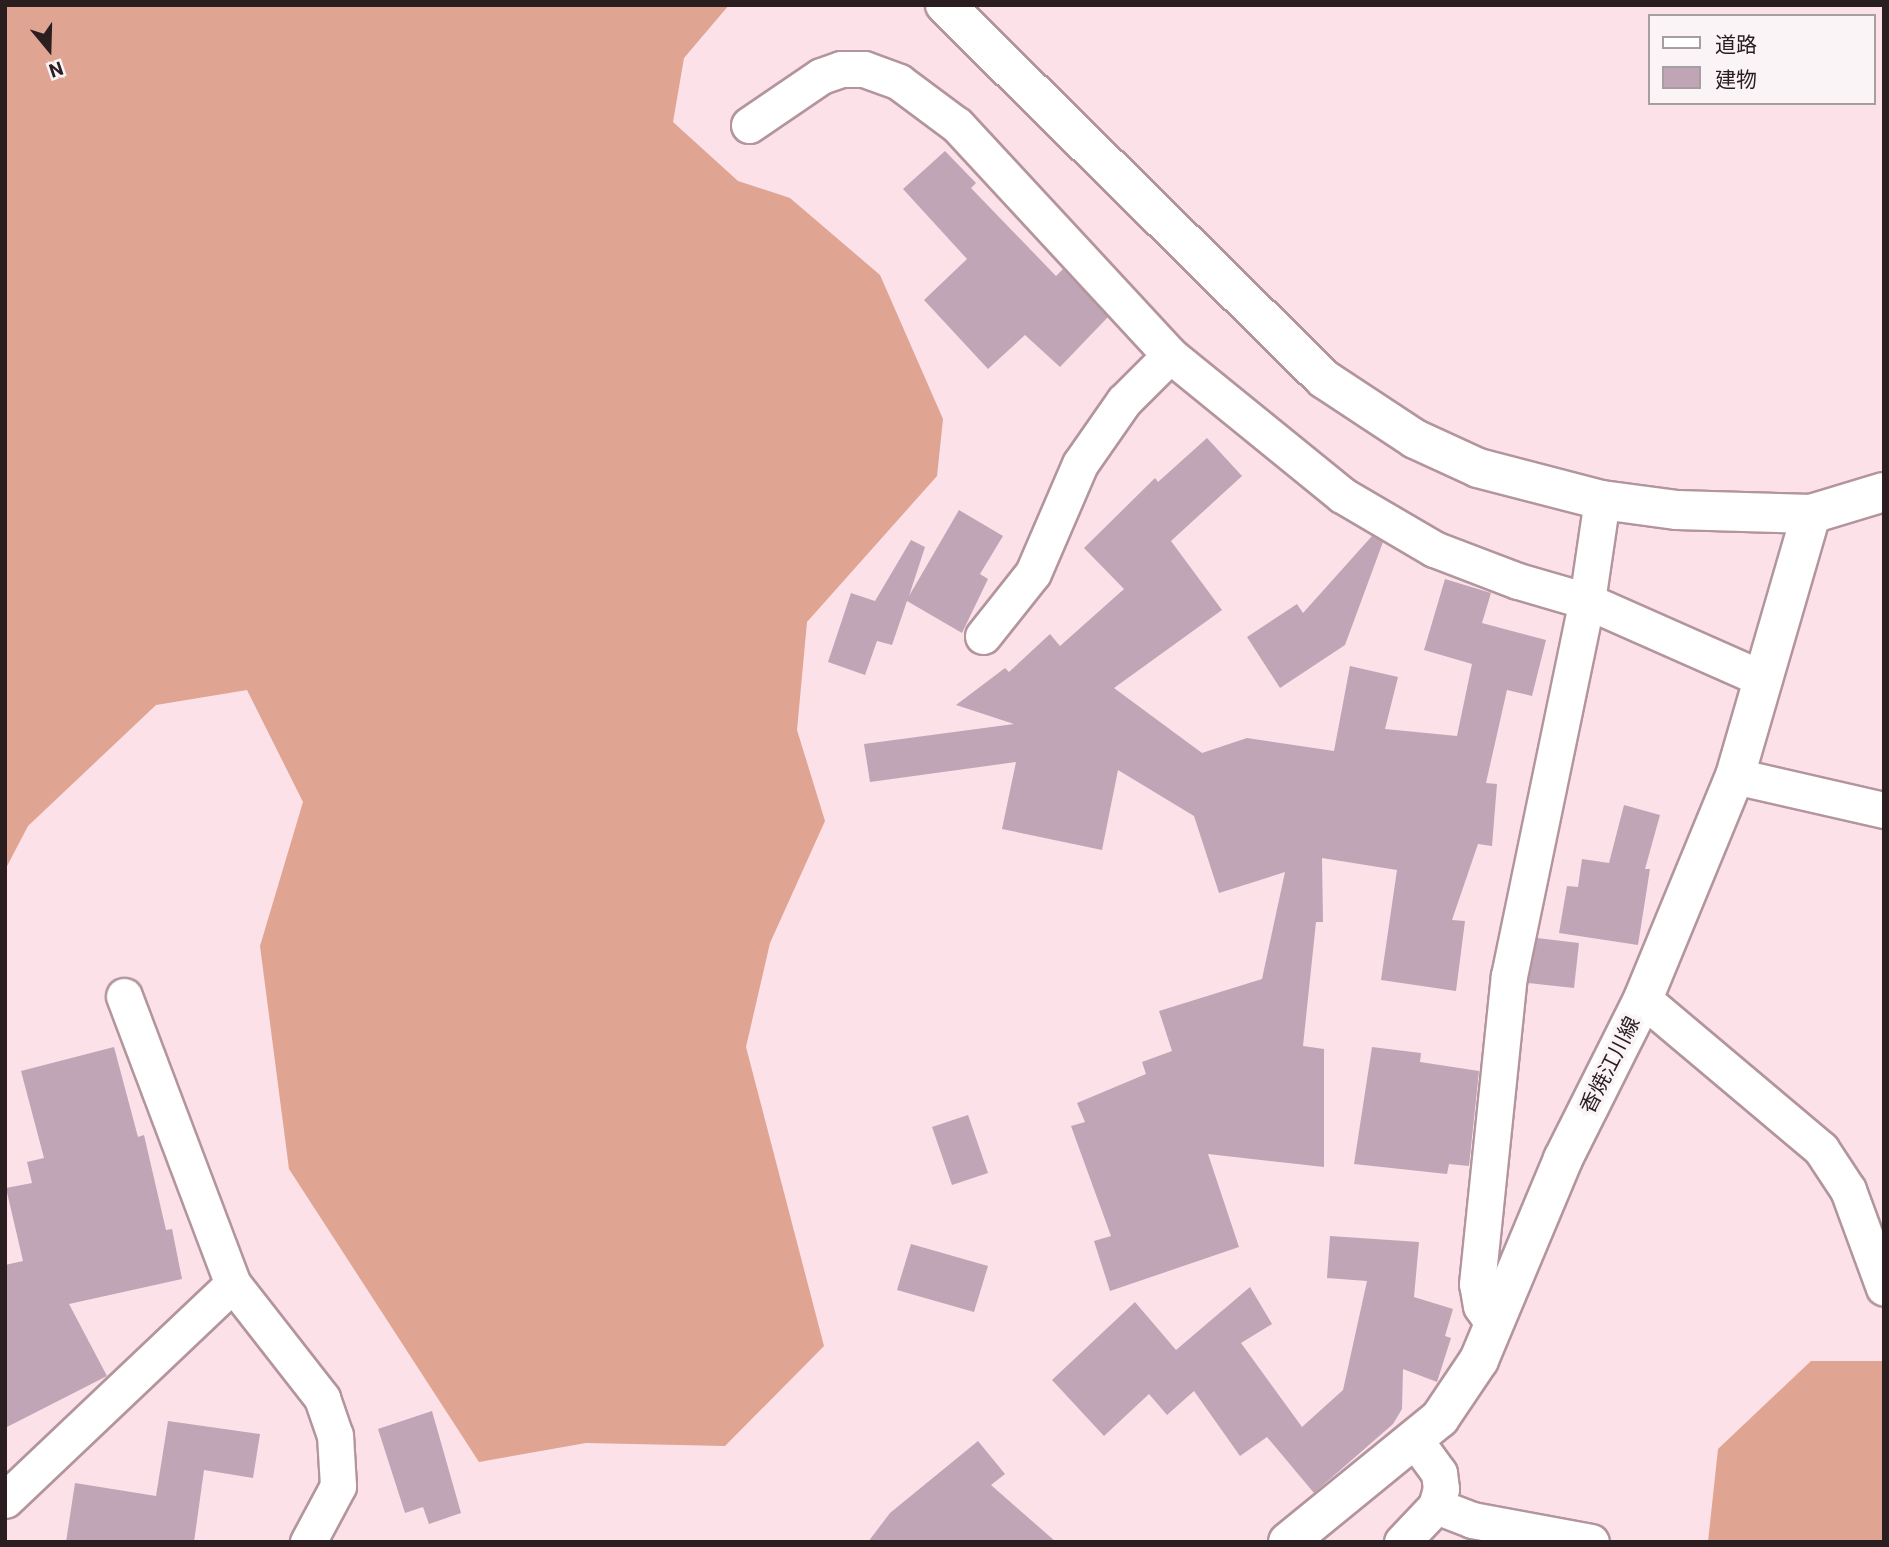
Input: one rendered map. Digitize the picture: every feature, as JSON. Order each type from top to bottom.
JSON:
[{"type":"main road","points":[[945,5],[1324,379],[1415,439],[1478,468],[1602,500],[1677,510],[1811,514],[1884,492]]},
{"type":"main road","name":"香焼江川線","points":[[1288,1542],[1416,1441],[1463,1387],[1494,1325],[1563,1159],[1643,999],[1735,776],[1811,514]]},
{"type":"street","points":[[749,125],[821,76],[841,69],[864,69],[899,82],[957,125],[1170,355],[1354,502],[1434,549],[1518,581],[1587,601],[1763,679]]},
{"type":"street","points":[[983,636],[1033,573],[1080,464],[1124,401],[1170,355]]},
{"type":"street","points":[[1494,1325],[1481,1306],[1477,1284],[1510,975],[1587,601],[1602,500]]},
{"type":"street","points":[[1735,776],[1884,810]]},
{"type":"street","points":[[124,996],[233,1284],[322,1398],[335,1435],[338,1486],[308,1542]]},
{"type":"street","points":[[1643,999],[1821,1149],[1848,1190],[1884,1288]]},
{"type":"street","points":[[5,1500],[233,1284]]},
{"type":"street","points":[[1402,1542],[1436,1507],[1439,1473],[1416,1441]]},
{"type":"street","points":[[1436,1507],[1472,1520],[1591,1542]]},
{"type":"shaded area","points":[[5,5],[729,5],[684,58],[673,122],[738,181],[790,198],[880,275],[943,419],[937,476],[807,622],[797,730],[825,821],[770,943],[746,1047],[824,1346],[725,1446],[586,1443],[479,1462],[289,1169],[260,946],[303,802],[247,690],[156,705],[28,826],[5,870]]},
{"type":"shaded area","points":[[1811,1361],[1884,1361],[1884,1542],[1708,1542],[1718,1449]]},
{"type":"building","points":[[945,151],[976,183],[971,188],[1056,276],[1063,269],[1108,317],[1060,367],[1025,335],[988,369],[924,300],[967,259],[903,189]]},
{"type":"building","points":[[1207,438],[1242,476],[1171,541],[1222,610],[1114,688],[1202,753],[1247,738],[1334,751],[1350,666],[1398,677],[1385,729],[1457,736],[1472,664],[1424,650],[1445,579],[1491,593],[1482,623],[1546,640],[1532,696],[1507,690],[1486,783],[1497,784],[1492,846],[1478,844],[1452,920],[1465,921],[1456,991],[1381,980],[1397,870],[1322,858],[1323,922],[1316,922],[1303,1046],[1324,1049],[1324,1167],[1208,1154],[1239,1247],[1110,1291],[1094,1241],[1111,1236],[1071,1126],[1085,1122],[1077,1103],[1146,1074],[1142,1062],[1172,1051],[1159,1011],[1262,979],[1285,872],[1219,893],[1194,816],[1118,770],[1102,850],[1002,829],[1016,762],[870,782],[864,744],[1014,724],[956,705],[1005,668],[1009,672],[1050,634],[1060,646],[1124,589],[1084,548],[1155,478],[1158,482]]},
{"type":"building","points":[[959,510],[1003,536],[980,574],[988,579],[962,633],[907,601],[892,645],[877,641],[865,675],[828,662],[851,593],[875,601],[911,540],[925,547],[909,596]]},
{"type":"building","points":[[1372,536],[1383,542],[1345,645],[1280,688],[1247,637],[1297,604],[1303,613]]},
{"type":"building","points":[[1624,805],[1660,815],[1645,869],[1650,869],[1638,945],[1559,933],[1567,886],[1578,887],[1582,859],[1609,863]]},
{"type":"building","points":[[1537,938],[1579,943],[1574,988],[1528,983]]},
{"type":"building","points":[[114,1047],[138,1137],[144,1135],[166,1230],[172,1229],[182,1279],[69,1304],[107,1376],[5,1428],[5,1265],[23,1261],[6,1188],[32,1183],[27,1162],[44,1158],[21,1071]]},
{"type":"building","points":[[1372,1047],[1421,1053],[1420,1062],[1479,1071],[1469,1166],[1449,1164],[1447,1174],[1354,1164]]},
{"type":"building","points":[[968,1115],[988,1173],[952,1185],[932,1127]]},
{"type":"building","points":[[1330,1236],[1419,1242],[1414,1297],[1453,1309],[1445,1336],[1451,1338],[1437,1382],[1403,1369],[1402,1409],[1393,1424],[1314,1493],[1267,1437],[1240,1456],[1194,1391],[1167,1415],[1149,1394],[1104,1436],[1052,1380],[1135,1302],[1176,1350],[1250,1287],[1272,1324],[1241,1343],[1302,1427],[1343,1390],[1367,1281],[1327,1278]]},
{"type":"building","points":[[911,1244],[988,1266],[974,1312],[897,1290]]},
{"type":"building","points":[[432,1411],[461,1513],[429,1524],[423,1507],[405,1513],[378,1429]]},
{"type":"building","points":[[168,1421],[260,1434],[253,1478],[204,1470],[194,1542],[66,1542],[75,1483],[156,1496]]},
{"type":"building","points":[[978,1441],[1005,1474],[991,1485],[1056,1542],[868,1542],[890,1513]]}]
